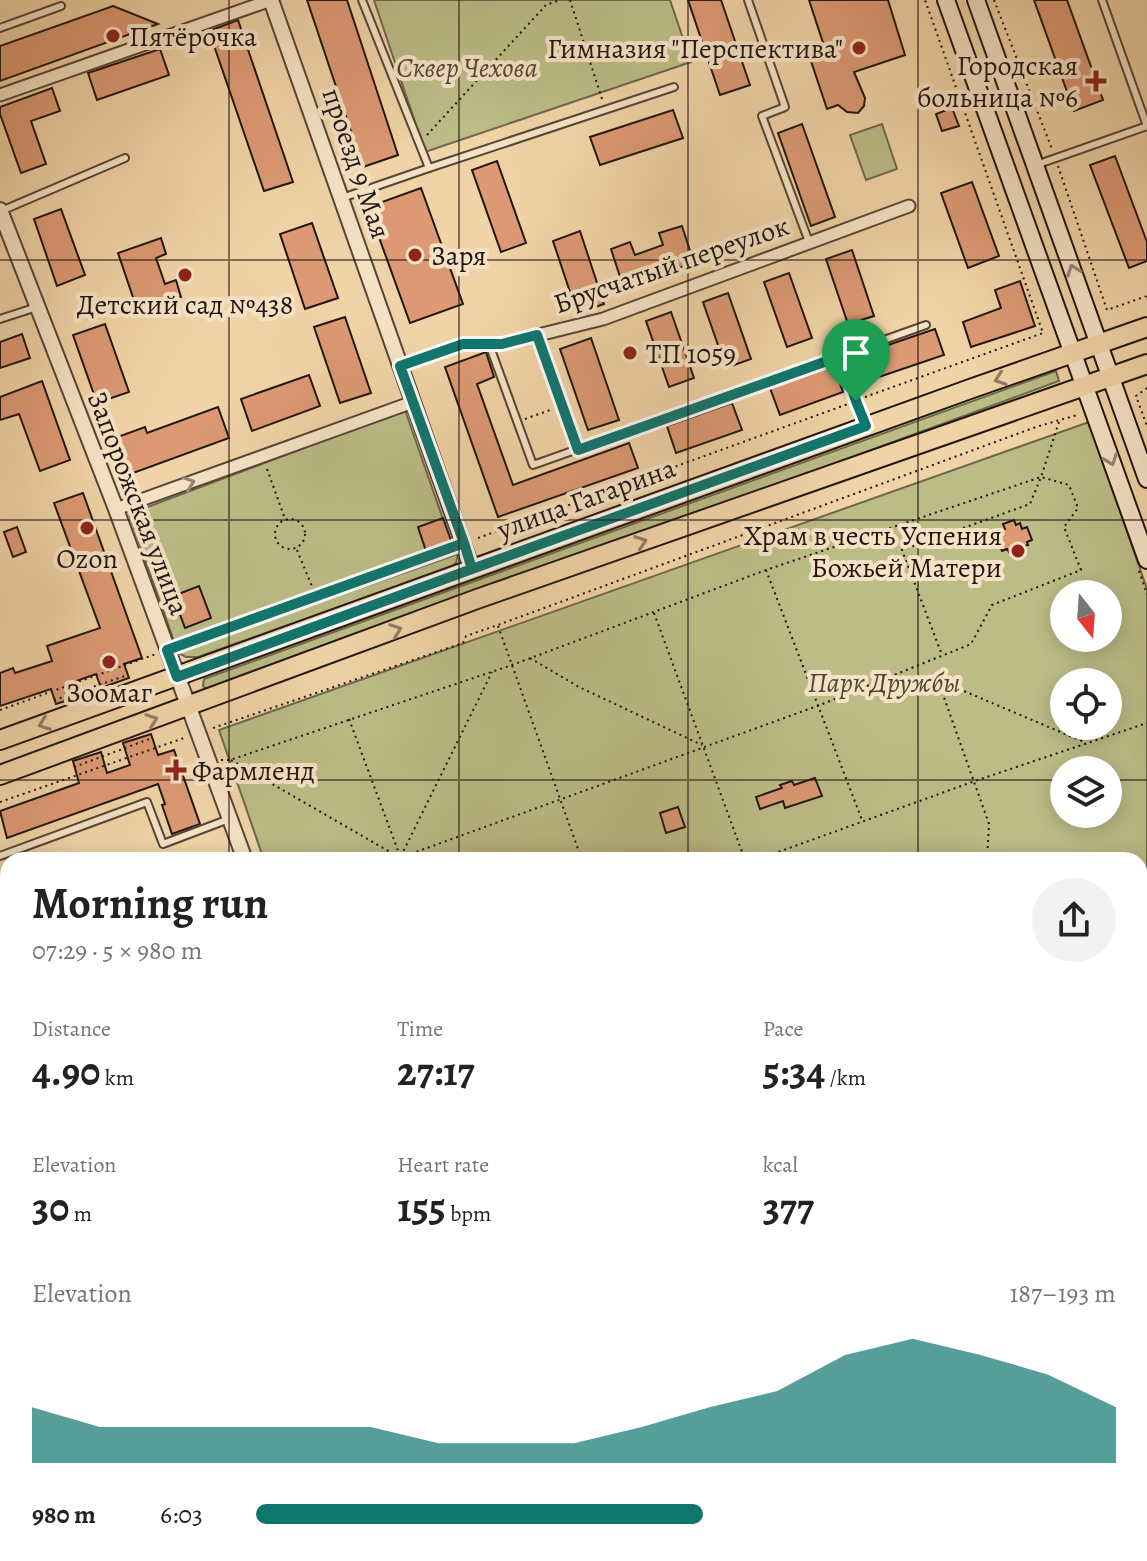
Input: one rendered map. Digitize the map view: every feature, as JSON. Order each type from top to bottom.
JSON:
[{"type":"main road","points":[[946,0],[1147,560]]},
{"type":"main road","points":[[976,0],[1147,479]]},
{"type":"main road","name":"улица Гагарина","points":[[0,740],[1147,327]]},
{"type":"main road","name":"улица Гагарина","points":[[0,775],[477,599],[1147,364]]},
{"type":"street","points":[[0,95],[271,0]]},
{"type":"street","name":"проезд 9 Мая","points":[[271,0],[472,569]]},
{"type":"street","name":"Брусчатый переулок","points":[[400,366],[463,344],[502,344],[603,319],[909,206]]},
{"type":"street","name":"Запорожская улица","points":[[0,210],[116,509],[242,852]]},
{"type":"street","points":[[116,509],[413,402]]},
{"type":"lane","points":[[362,0],[429,168]]},
{"type":"lane","points":[[748,0],[785,107],[762,116],[809,242]]},
{"type":"lane","points":[[1036,165],[1147,126],[1102,0]]},
{"type":"lane","points":[[0,28],[61,6]]},
{"type":"lane","points":[[342,199],[674,87]]},
{"type":"lane","points":[[0,210],[125,158]]},
{"type":"lane","points":[[0,319],[37,307]]},
{"type":"lane","points":[[489,344],[533,465],[926,325]]},
{"type":"lane","points":[[537,335],[578,450]]},
{"type":"lane","points":[[841,356],[866,426]]},
{"type":"lane","points":[[11,852],[147,802],[163,844],[229,819]]},
{"type":"path","points":[[419,144],[546,5],[560,0]]},
{"type":"path","points":[[570,0],[606,111]]},
{"type":"path","points":[[0,710],[1043,333],[925,0]]},
{"type":"path","points":[[1107,310],[1147,296]]},
{"type":"path","points":[[1147,388],[1136,396],[1147,426]]},
{"type":"path","points":[[516,422],[562,406]]},
{"type":"path","points":[[0,802],[463,643],[466,636],[1060,420],[1082,415]]},
{"type":"path","points":[[942,655],[902,550],[1030,504],[1060,420]]},
{"type":"path","points":[[262,457],[285,520]]},
{"type":"path","points":[[220,760],[230,760],[512,665],[766,570],[1041,477],[1069,485],[1078,508],[1064,527],[1081,570],[992,605],[971,644],[820,705],[421,852]]},
{"type":"path","points":[[285,520],[297,521],[304,528],[304,538],[296,548],[285,548],[276,539],[276,529],[285,520]]},
{"type":"path","points":[[296,548],[316,597]]},
{"type":"path","points":[[766,570],[863,821]]},
{"type":"path","points":[[654,611],[742,852]]},
{"type":"path","points":[[498,625],[579,852]]},
{"type":"path","points":[[528,657],[579,687],[703,746]]},
{"type":"path","points":[[405,852],[492,671]]},
{"type":"path","points":[[54,700],[128,675]]},
{"type":"path","points":[[987,852],[989,824],[941,689],[952,686],[1086,743]]},
{"type":"path","points":[[349,718],[399,852]]},
{"type":"path","points":[[778,852],[1147,723]]},
{"type":"path","points":[[74,767],[152,738]]},
{"type":"path","points":[[230,760],[390,852]]},
{"type":"green space","name":"Сквер Чехова","points":[[374,0],[670,0],[691,62],[425,152]]},
{"type":"green space","points":[[882,124],[897,169],[866,180],[850,135]]},
{"type":"green space","points":[[1056,371],[1059,381],[208,690],[203,686],[204,679]]},
{"type":"green space","points":[[405,410],[453,548],[176,647],[129,514]]},
{"type":"green space","name":"Парк Дружбы","points":[[1089,422],[1147,589],[1147,852],[261,852],[219,730]]},
{"type":"green space","points":[[458,554],[456,563],[449,568],[198,657],[186,657],[176,652]]},
{"type":"building","points":[[307,0],[347,0],[398,155],[363,167]]},
{"type":"building","points":[[688,0],[721,0],[750,85],[720,95]]},
{"type":"building","points":[[809,0],[888,0],[905,55],[854,72],[865,98],[864,106],[858,113],[847,112],[838,105],[827,109],[810,58],[826,52]]},
{"type":"building","points":[[1034,0],[1067,0],[1103,100],[1074,111]]},
{"type":"building","points":[[113,6],[158,24],[0,81],[0,46]]},
{"type":"building","points":[[238,20],[293,182],[264,191],[209,31]]},
{"type":"building","points":[[160,49],[169,75],[97,100],[88,73]]},
{"type":"building","points":[[52,88],[60,111],[31,121],[46,164],[21,173],[0,107]]},
{"type":"building","points":[[952,108],[959,126],[942,131],[936,114]]},
{"type":"building","points":[[673,110],[683,138],[600,165],[590,137]]},
{"type":"building","points":[[802,124],[835,217],[811,226],[778,133]]},
{"type":"building","points":[[1115,156],[1147,242],[1147,261],[1129,268],[1090,165]]},
{"type":"building","points":[[497,161],[526,243],[501,252],[472,170]]},
{"type":"building","points":[[972,182],[999,256],[968,268],[941,193]]},
{"type":"building","name":"Заря","points":[[421,188],[463,304],[410,323],[368,207]]},
{"type":"building","points":[[61,209],[85,275],[57,286],[34,219]]},
{"type":"building","points":[[312,223],[338,298],[305,309],[280,234]]},
{"type":"building","points":[[682,226],[694,263],[623,286],[611,249],[630,242],[635,255],[663,245],[659,233]]},
{"type":"building","points":[[580,231],[604,304],[577,313],[553,241]]},
{"type":"building","points":[[161,238],[166,254],[156,258],[165,284],[176,280],[181,297],[138,312],[118,253]]},
{"type":"building","points":[[852,250],[874,316],[848,324],[826,259]]},
{"type":"building","points":[[789,273],[812,338],[787,347],[764,282]]},
{"type":"building","points":[[1020,281],[1035,326],[971,347],[963,322],[1001,308],[995,290]]},
{"type":"building","points":[[728,293],[751,359],[726,368],[703,302]]},
{"type":"building","points":[[671,312],[694,378],[669,387],[646,321]]},
{"type":"building","points":[[345,317],[371,393],[340,403],[314,327]]},
{"type":"building","points":[[105,324],[129,392],[97,403],[73,335]]},
{"type":"building","points":[[935,329],[944,355],[879,377],[870,351]]},
{"type":"building","points":[[22,334],[30,358],[0,368],[0,342]]},
{"type":"building","points":[[591,338],[619,420],[588,430],[560,349]]},
{"type":"building","points":[[486,352],[494,377],[477,384],[513,485],[629,443],[638,468],[498,517],[445,367]]},
{"type":"building","points":[[833,365],[843,392],[780,415],[770,388]]},
{"type":"building","points":[[309,375],[320,406],[252,431],[241,399]]},
{"type":"building","points":[[42,381],[70,460],[40,471],[19,414],[0,420],[0,397]]},
{"type":"building","points":[[732,403],[742,430],[676,453],[667,426]]},
{"type":"building","points":[[218,407],[229,438],[125,476],[112,439],[145,427],[147,433]]},
{"type":"building","points":[[83,493],[142,658],[124,664],[129,678],[101,688],[96,674],[76,681],[81,696],[56,704],[51,689],[0,706],[0,673],[13,668],[15,673],[52,661],[47,646],[100,628],[54,503]]},
{"type":"building","points":[[443,518],[453,546],[427,554],[418,527]]},
{"type":"building","points":[[1014,520],[1016,525],[1020,523],[1022,529],[1027,527],[1032,540],[1024,546],[1026,553],[1014,558],[1012,551],[1002,551],[997,538],[1002,536],[1000,531],[1005,529],[1003,524]]},
{"type":"building","points":[[17,527],[26,552],[13,557],[4,532]]},
{"type":"building","points":[[199,586],[211,618],[185,628],[173,596]]},
{"type":"building","points":[[151,734],[158,755],[174,750],[200,824],[172,834],[158,784],[7,838],[0,811],[79,783],[73,761],[101,752],[107,773],[130,765],[123,743]]},
{"type":"building","points":[[815,778],[822,796],[785,808],[783,801],[760,809],[756,797],[792,781],[794,785]]},
{"type":"building","points":[[678,807],[685,827],[666,833],[660,813]]},
{"type":"place","name":"Пятёрочка","points":[[113,36]]},
{"type":"place","name":"Гимназия \"Перспектива\"","points":[[859,48]]},
{"type":"place","name":"Городская больница №6","points":[[1096,81]]},
{"type":"place","name":"Заря","points":[[415,255]]},
{"type":"place","name":"Детский сад №438","points":[[185,275]]},
{"type":"place","name":"ТП 1059","points":[[630,353]]},
{"type":"place","name":"Ozon","points":[[87,528]]},
{"type":"place","name":"Храм в честь Успения Божьей Матери","points":[[1018,551]]},
{"type":"place","name":"Зоомаг","points":[[109,662]]},
{"type":"place","name":"Фармленд","points":[[176,770]]},
{"type":"route","points":[[856,401],[841,356],[578,450],[537,335],[502,344],[469,343],[400,366],[464,543],[472,569],[177,677],[167,650],[464,543],[472,569],[571,534],[866,426],[856,401]]}]
